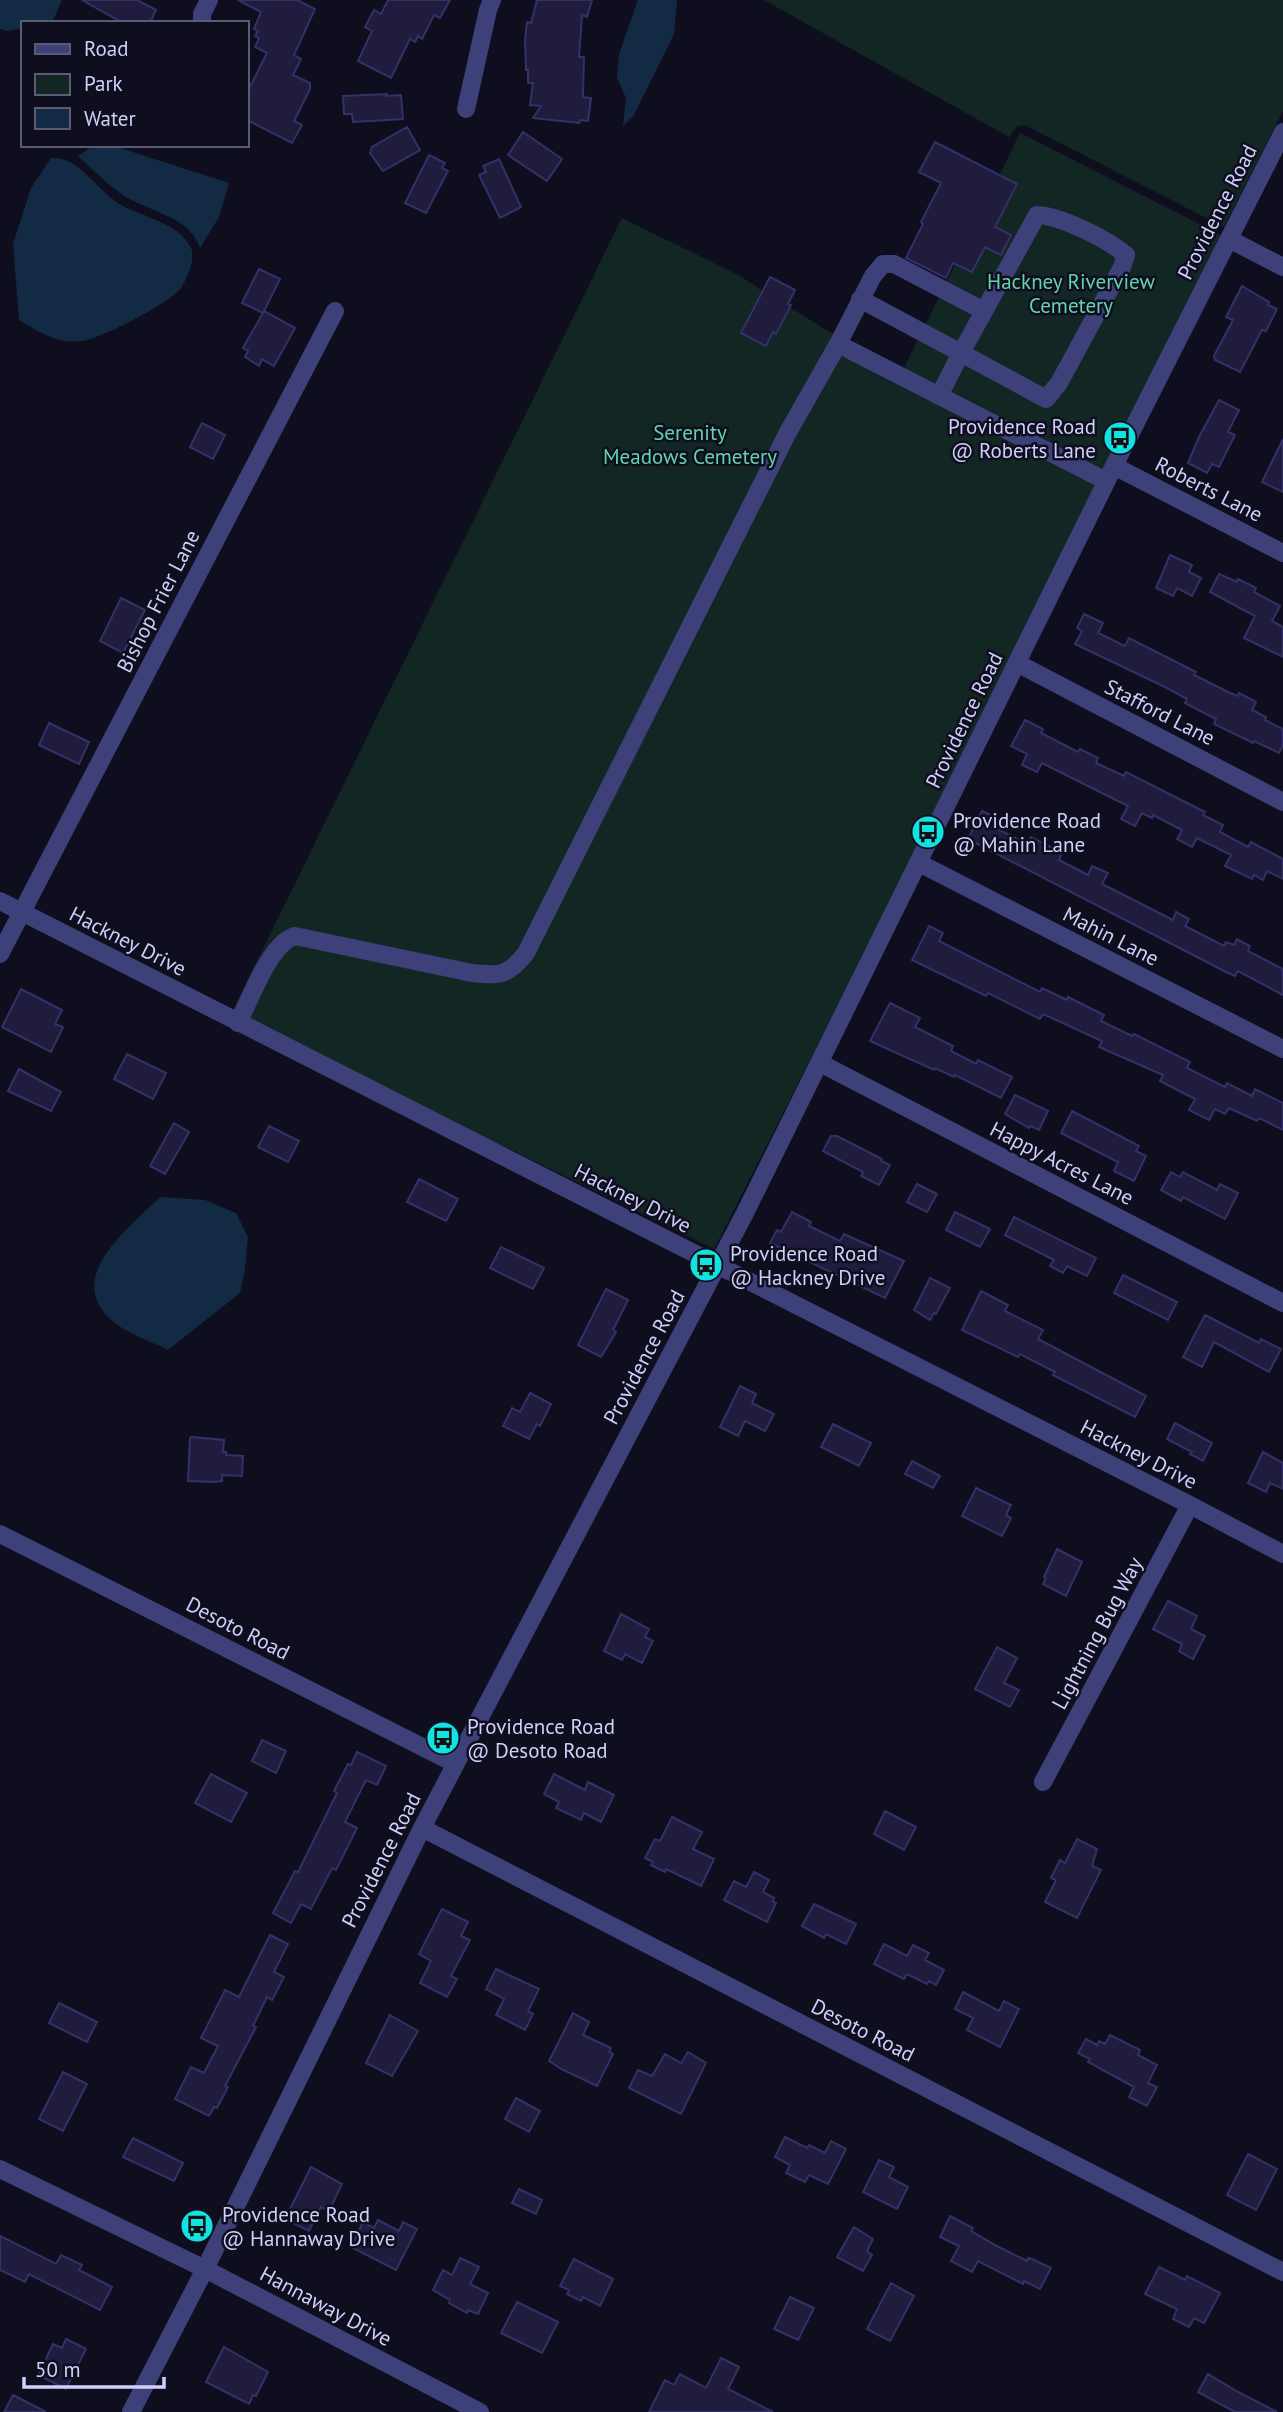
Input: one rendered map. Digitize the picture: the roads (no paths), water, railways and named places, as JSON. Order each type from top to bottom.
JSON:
[{"type":"street","points":[[202,21],[202,14],[209,0]]},
{"type":"street","points":[[466,109],[492,0]]},
{"type":"street","name":"Providence Road","points":[[131,2412],[205,2269],[422,1828],[718,1266],[1110,473],[1283,132]]},
{"type":"street","points":[[860,299],[961,353],[1046,399],[1065,372],[1126,255],[1114,245],[1049,215],[1037,215],[961,353],[939,396]]},
{"type":"street","points":[[1229,239],[1283,267]]},
{"type":"street","points":[[239,1023],[271,957],[283,942],[295,936],[472,973],[498,975],[517,965],[526,953],[787,434],[873,276],[883,264],[894,264],[984,311]]},
{"type":"street","name":"Bishop Frier Lane","points":[[0,954],[335,311]]},
{"type":"street","name":"Roberts Lane","points":[[838,344],[939,396],[1283,553]]},
{"type":"street","name":"Stafford Lane","points":[[1017,663],[1283,802]]},
{"type":"street","name":"Mahin Lane","points":[[919,863],[1283,1049]]},
{"type":"street","name":"Hackney Drive","points":[[0,901],[1283,1554]]},
{"type":"street","name":"Happy Acres Lane","points":[[820,1063],[1283,1303]]},
{"type":"street","name":"Lightning Bug Way","points":[[1043,1782],[1190,1505]]},
{"type":"street","name":"Desoto Road","points":[[0,1534],[456,1763]]},
{"type":"street","name":"Desoto Road","points":[[422,1828],[1283,2272]]},
{"type":"street","name":"Hannaway Drive","points":[[0,2169],[205,2269],[480,2412]]},
{"type":"water","points":[[0,0],[62,0],[53,21],[21,21],[21,28],[6,31],[0,29]]},
{"type":"water","points":[[638,0],[677,0],[674,34],[634,115],[623,126],[626,98],[617,78],[619,54]]},
{"type":"water","points":[[91,147],[117,147],[229,183],[219,217],[200,248],[187,228],[120,193],[78,156]]},
{"type":"water","points":[[51,158],[78,167],[124,207],[167,225],[185,239],[192,252],[188,274],[181,288],[174,294],[135,319],[105,334],[83,341],[57,339],[19,320],[13,244],[31,188]]},
{"type":"water","points":[[160,1197],[205,1200],[236,1213],[248,1237],[240,1293],[168,1350],[119,1326],[102,1309],[95,1292],[96,1275],[104,1257],[116,1241]]},
{"type":"place","name":"Providence Road @ Roberts Lane","points":[[1120,438]]},
{"type":"place","name":"Providence Road @ Mahin Lane","points":[[928,832]]},
{"type":"place","name":"Providence Road @ Hackney Drive","points":[[706,1265]]},
{"type":"place","name":"Providence Road @ Desoto Road","points":[[443,1738]]},
{"type":"place","name":"Providence Road @ Hannaway Drive","points":[[197,2226]]},
{"type":"park label","name":"Hackney Riverview Cemetery","points":[[1071,293]]},
{"type":"park label","name":"Serenity Meadows Cemetery","points":[[690,444]]}]
